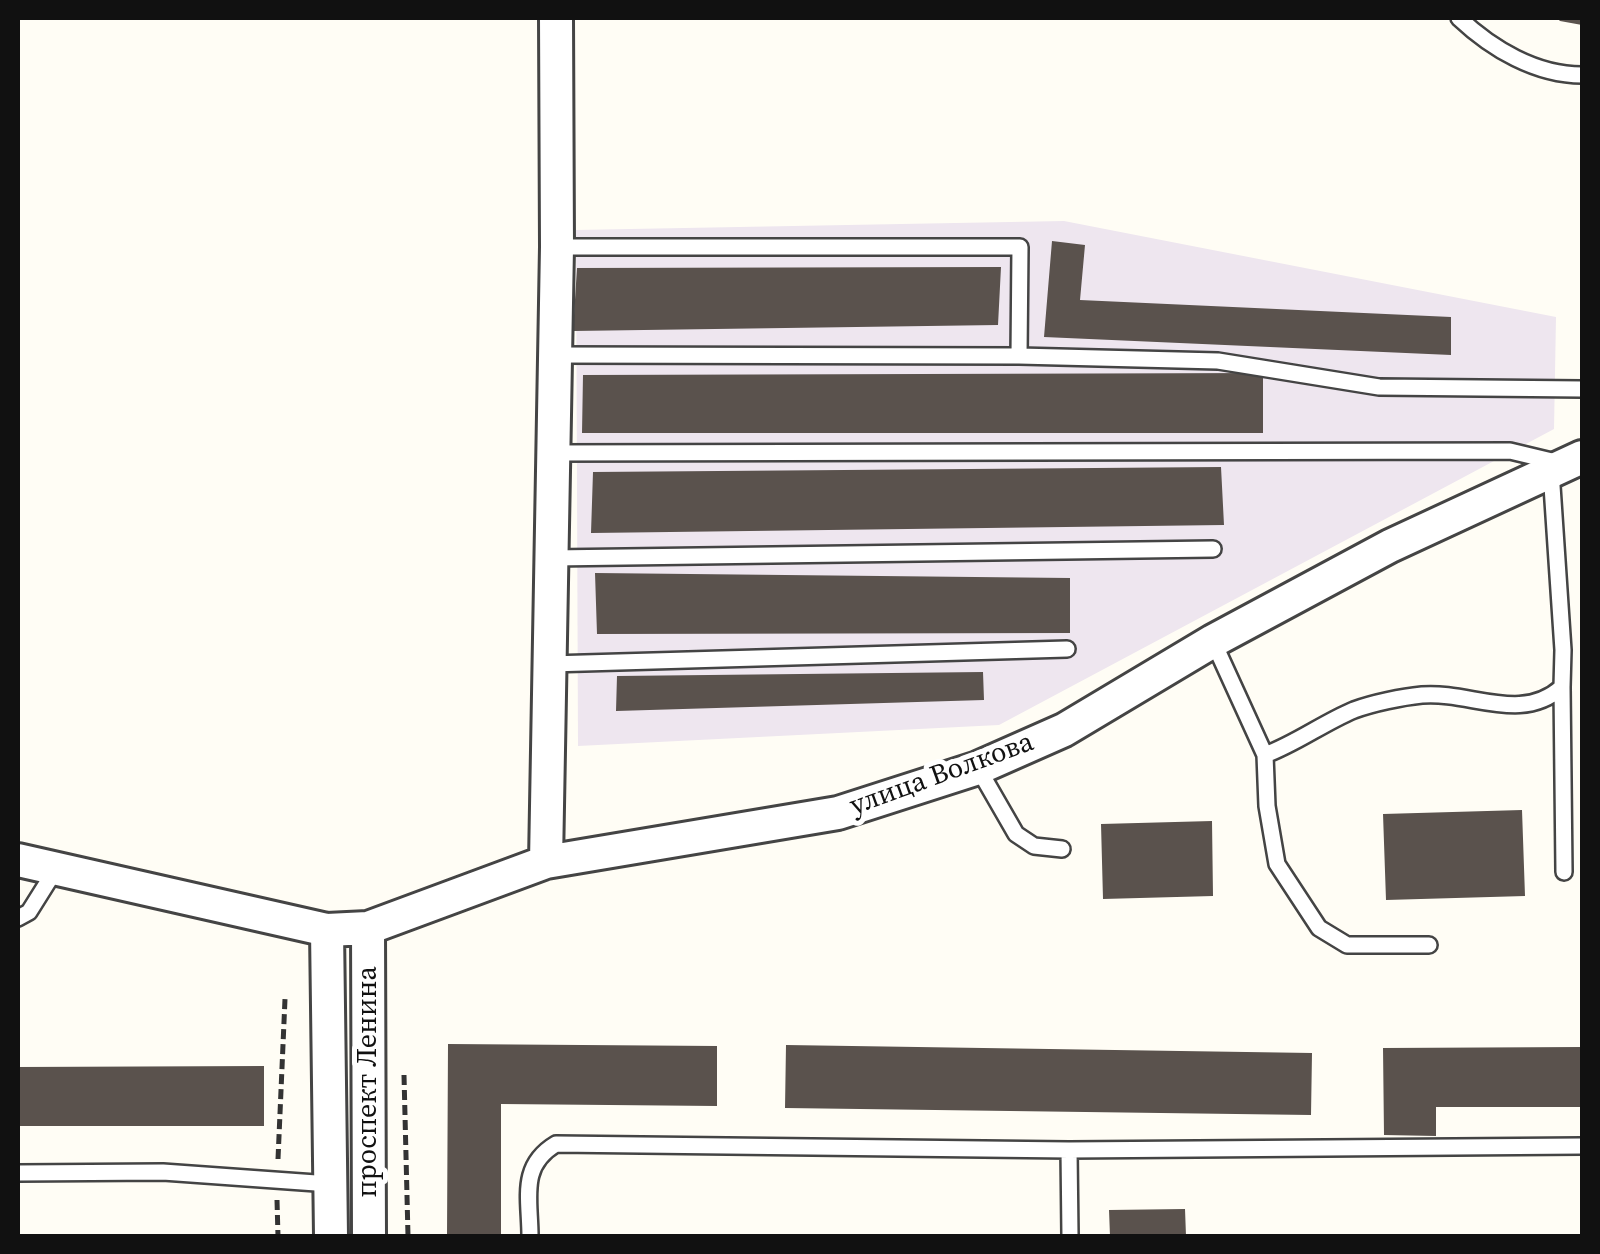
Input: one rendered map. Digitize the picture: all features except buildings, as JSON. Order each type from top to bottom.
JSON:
[{"type":"street","points":[[546,862],[557,247],[556,18]]},
{"type":"street","name":"улица Волкова","points":[[18,860],[327,930],[368,928],[546,862],[838,813],[978,768],[1064,730],[1214,641],[1390,546],[1566,464]]},
{"type":"street","name":"проспект Ленина","points":[[368,928],[369,1236]]},
{"type":"street","name":"проспект Ленина","points":[[327,930],[330,1236]]},
{"type":"lane","points":[[1458,18],[1502,51],[1555,75],[1582,75]]},
{"type":"lane","points":[[557,247],[1020,247],[1019,356]]},
{"type":"lane","points":[[555,355],[1019,356],[1218,361],[1379,387],[1582,389]]},
{"type":"lane","points":[[554,452],[1510,451],[1566,464],[1564,872]]},
{"type":"lane","points":[[552,558],[1213,549]]},
{"type":"lane","points":[[1214,641],[1265,755],[1267,806],[1277,864],[1318,928],[1347,945],[1428,944]]},
{"type":"lane","points":[[550,664],[1067,650]]},
{"type":"lane","points":[[1265,755],[1295,744],[1355,710],[1423,695],[1522,706],[1547,700],[1562,686]]},
{"type":"lane","points":[[978,768],[1016,834],[1034,846],[1062,849]]},
{"type":"lane","points":[[18,918],[29,912],[56,868]]},
{"type":"lane","points":[[530,1236],[530,1170],[540,1153],[556,1144],[1069,1150],[1582,1146]]},
{"type":"lane","points":[[1069,1150],[1070,1236]]},
{"type":"lane","points":[[18,1173],[163,1172],[330,1184]]},
{"type":"path","points":[[278,1236],[285,1000]]},
{"type":"path","points":[[404,1075],[408,1236]]},
{"type":"shaded area","points":[[1064,221],[1556,317],[1554,429],[999,725],[578,746],[576,230]]}]
